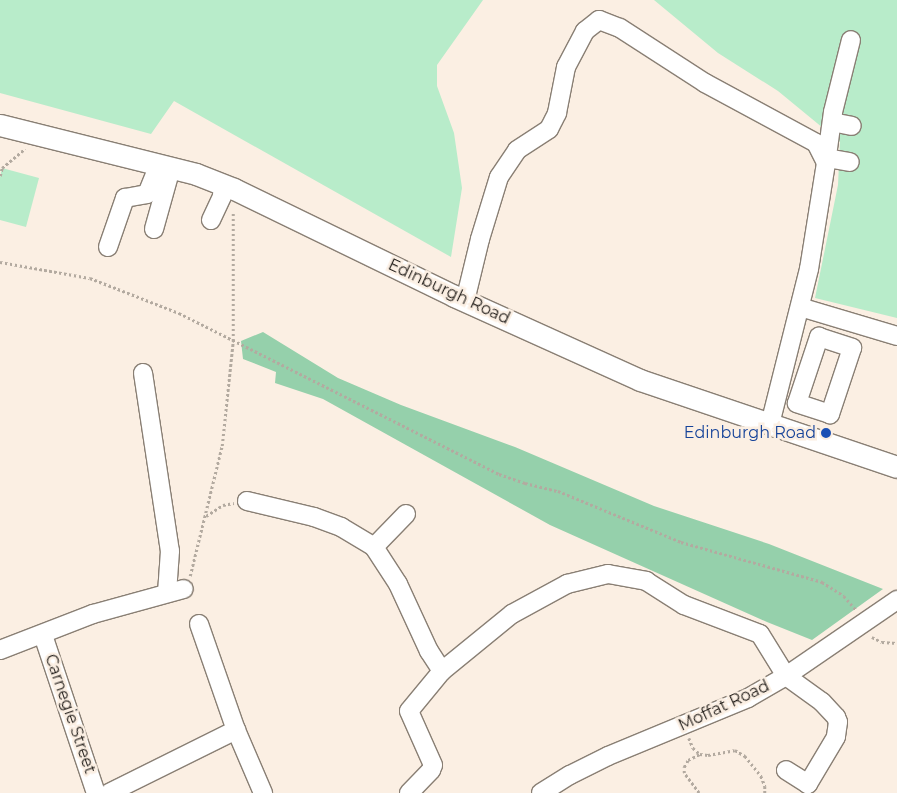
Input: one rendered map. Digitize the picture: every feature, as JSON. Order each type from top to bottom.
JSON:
[{"type":"main road","name":"Edinburgh Road","points":[[0,125],[196,174],[223,185],[465,301],[640,380],[897,467]]},
{"type":"street","points":[[465,301],[480,239],[499,176],[517,150],[549,129],[557,113],[566,67],[585,31],[599,20],[644,41],[705,83],[816,142],[826,160]]},
{"type":"street","points":[[770,424],[809,269],[832,122],[851,40]]},
{"type":"street","points":[[832,122],[852,126]]},
{"type":"street","points":[[826,160],[850,162]]},
{"type":"street","points":[[154,229],[165,166]]},
{"type":"street","points":[[108,247],[125,198],[147,194],[165,166]]},
{"type":"street","points":[[211,220],[222,196],[223,185]]},
{"type":"street","points":[[799,311],[897,336]]},
{"type":"street","points":[[799,311],[819,337]]},
{"type":"street","points":[[143,373],[170,552],[166,593]]},
{"type":"street","points":[[248,501],[314,517],[342,527],[374,547],[398,584],[429,651],[442,671]]},
{"type":"street","points":[[374,547],[406,514]]},
{"type":"street","points":[[409,793],[431,770],[432,765],[409,711],[442,671],[512,614],[567,584],[608,574],[646,581],[684,605],[760,634],[786,676],[822,702],[838,722],[836,736],[808,784],[786,770]]},
{"type":"street","points":[[0,650],[43,635],[93,614],[184,589]]},
{"type":"street","name":"Moffat Road","points":[[541,793],[570,774],[608,756],[748,698],[786,676],[897,600]]},
{"type":"street","points":[[199,624],[236,730],[263,793]]},
{"type":"street","name":"Carnegie Street","points":[[43,635],[96,793]]},
{"type":"street","points":[[109,793],[236,730]]},
{"type":"path","points":[[0,176],[2,168],[32,143]]},
{"type":"path","points":[[184,589],[192,572],[222,446],[233,341],[233,210]]},
{"type":"path","points":[[0,262],[44,268],[90,278],[179,313],[499,474],[558,491],[682,542],[822,582],[844,596],[855,607],[860,624],[866,633],[882,642],[897,643]]},
{"type":"path","points":[[206,516],[223,505],[248,501]]},
{"type":"path","points":[[682,725],[693,748],[700,754],[708,755],[735,750],[740,753],[761,776],[765,786],[765,793]]},
{"type":"path","points":[[699,793],[684,773],[684,767],[688,760],[700,754]]},
{"type":"green space","points":[[0,0],[483,0],[437,65],[437,86],[454,133],[462,188],[451,257],[174,101],[151,134],[0,93]]},
{"type":"green space","points":[[654,0],[897,0],[897,318],[815,298],[838,185],[840,142],[778,91],[718,53]]},
{"type":"green space","points":[[2,168],[39,178],[26,227],[0,220],[0,177]]},
{"type":"green space","points":[[263,332],[338,378],[401,405],[515,447],[654,506],[769,544],[883,589],[812,640],[767,622],[550,525],[323,399],[275,383],[276,372],[243,359],[241,341]]},
{"type":"place","name":"Edinburgh Road","points":[[826,433]]}]
